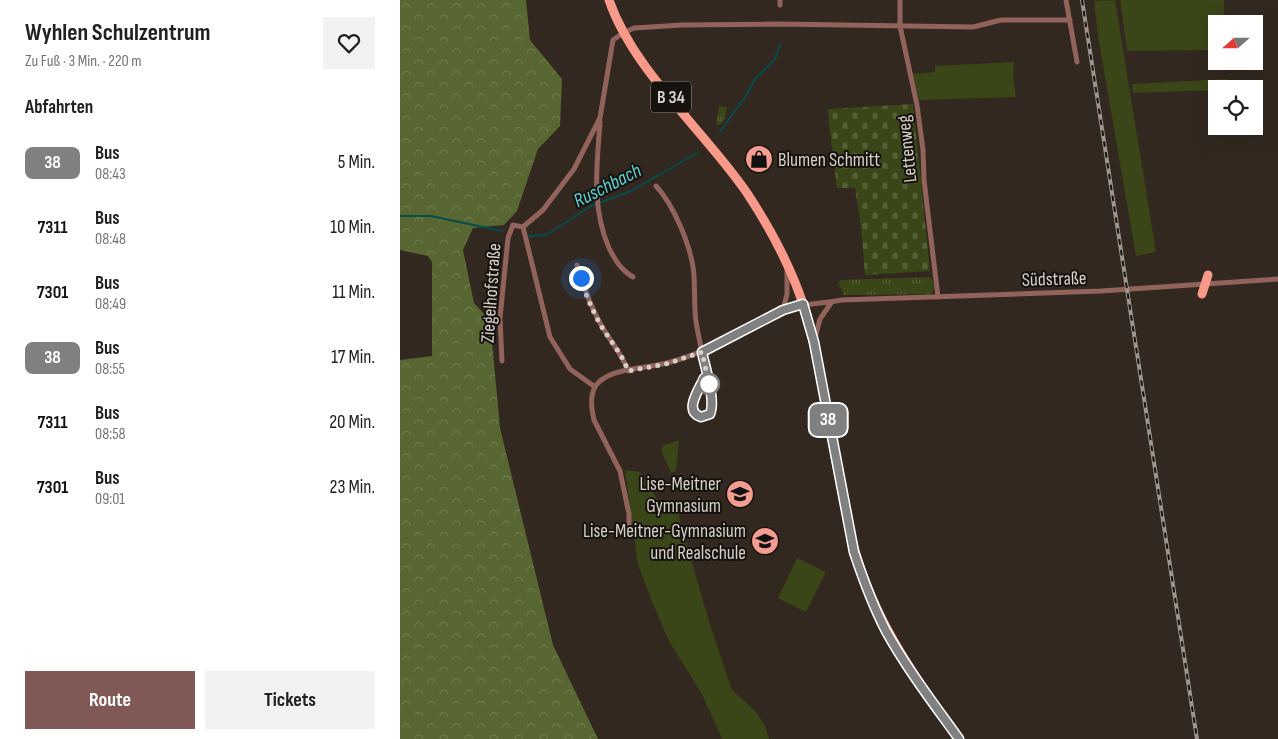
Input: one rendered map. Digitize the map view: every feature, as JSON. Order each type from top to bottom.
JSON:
[{"type":"main road","name":"B 34","points":[[609,0],[623,33],[637,56],[747,192],[774,236],[803,304],[814,342],[848,527],[862,576],[890,638],[959,739]]},
{"type":"main road","points":[[1202,294],[1208,275]]},
{"type":"street","name":"Lettenweg","points":[[900,0],[900,26],[923,150],[924,180],[938,297]]},
{"type":"street","points":[[1066,0],[1077,62]]},
{"type":"street","points":[[623,33],[634,28],[682,25],[973,27],[1001,20],[1070,20]]},
{"type":"street","name":"Ziegelhofstraße","points":[[502,361],[500,318],[508,238],[513,225],[523,227],[543,210],[574,169],[600,118],[611,45],[613,40],[623,33]]},
{"type":"street","points":[[600,118],[596,176],[598,211],[603,234],[618,264],[634,277]]},
{"type":"street","points":[[588,141],[594,138],[599,142]]},
{"type":"street","points":[[656,186],[663,194],[680,228],[690,256],[694,276],[694,309],[712,408]]},
{"type":"street","points":[[523,227],[550,337],[570,369],[595,387],[592,404],[594,420],[620,471],[629,514],[629,532]]},
{"type":"street","points":[[783,310],[786,294],[787,264]]},
{"type":"street","points":[[577,265],[584,290],[593,310],[624,359],[628,371]]},
{"type":"street","name":"Südstraße","points":[[595,387],[600,380],[606,377],[666,364],[702,352],[783,310],[803,304],[830,303],[842,300],[1101,291],[1278,279]]},
{"type":"street","points":[[814,342],[820,319],[830,303]]},
{"type":"green space","points":[[400,0],[526,0],[530,40],[562,79],[560,126],[538,149],[517,211],[504,225],[473,228],[463,250],[474,303],[490,321],[500,428],[553,645],[598,739],[400,739],[400,360],[432,356],[432,262],[428,256],[400,250]]},
{"type":"green space","points":[[1115,0],[1156,252],[1136,256],[1098,36],[1094,1]]},
{"type":"green space","points":[[1120,0],[1224,0],[1224,15],[1208,15],[1208,50],[1127,51]]},
{"type":"green space","points":[[1014,62],[1013,77],[1016,97],[919,100],[913,74],[935,72],[935,66]]},
{"type":"green space","points":[[1208,80],[1208,90],[1133,93],[1132,84]]},
{"type":"green space","points":[[913,104],[930,271],[865,275],[861,226],[855,188],[837,188],[828,109]]},
{"type":"green space","points":[[719,106],[727,107],[725,118],[721,124],[716,125]]},
{"type":"green space","points":[[930,277],[933,281],[934,290],[930,294],[844,295],[838,282],[842,280]]},
{"type":"green space","points":[[679,440],[676,471],[671,473],[661,450],[663,446]]},
{"type":"green space","points":[[625,470],[640,472],[664,510],[678,508],[708,618],[732,690],[755,711],[765,726],[769,739],[722,739],[702,694],[670,643],[638,565]]},
{"type":"green space","points":[[797,558],[826,572],[806,612],[778,598]]},
{"type":"waterway","name":"Ruschbach","points":[[720,132],[747,94],[755,79],[775,59],[780,44]]},
{"type":"waterway","name":"Ruschbach","points":[[529,236],[546,235],[591,206],[631,191],[697,153]]},
{"type":"waterway","name":"Ruschbach","points":[[400,216],[431,216],[502,231]]},
{"type":"railway","points":[[1082,0],[1197,739]]},
{"type":"bus line","name":"38","points":[[704,378],[692,404],[692,410],[695,415],[701,417],[710,414],[712,408],[702,352],[783,310],[803,304],[814,342],[848,527],[862,576],[878,615],[892,641],[959,739]]},
{"type":"place","name":"Blumen Schmitt","points":[[759,159]]},
{"type":"place","name":"Lise-Meitner Gymnasium","points":[[740,494]]},
{"type":"place","name":"Lise-Meitner-Gymnasium und Realschule","points":[[765,541]]},
{"type":"route","points":[[581,278],[593,310],[624,359],[628,371],[666,364],[702,352],[709,384]]}]
